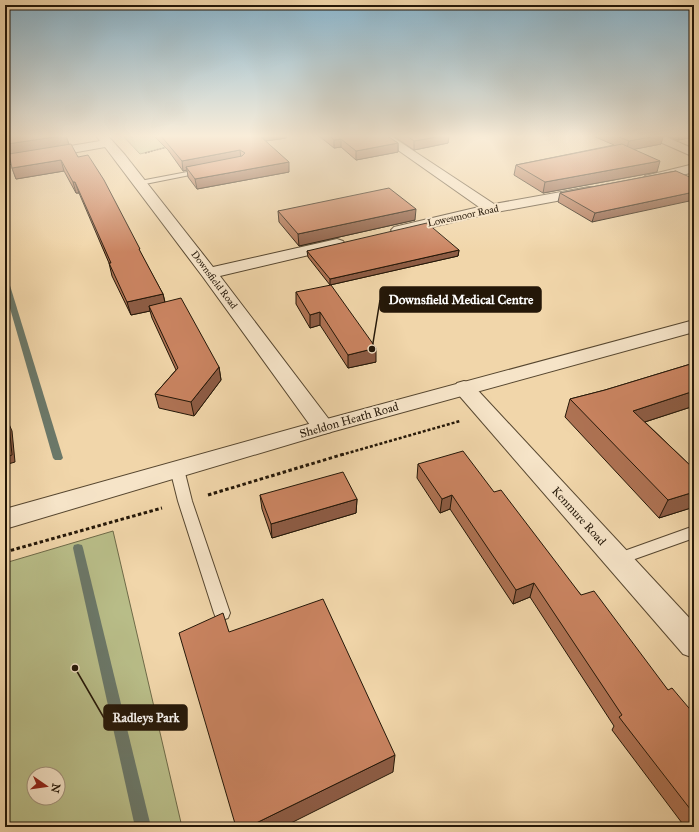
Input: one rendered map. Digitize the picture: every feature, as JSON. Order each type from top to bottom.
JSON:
[{"type":"street","name":"Downsfield Road","points":[[134,175],[209,273],[323,427]]},
{"type":"street","points":[[441,175],[491,209]]},
{"type":"street","points":[[638,181],[665,175]]},
{"type":"street","name":"Lowesmoor Road","points":[[384,234],[491,209],[600,189]]},
{"type":"street","points":[[209,273],[354,240]]},
{"type":"street","name":"Sheldon Heath Road","points":[[5,519],[323,427],[694,326]]},
{"type":"street","name":"Kenmure Road","points":[[464,388],[694,644]]},
{"type":"lane","points":[[140,183],[181,175]]},
{"type":"lane","points":[[177,469],[185,502],[222,613]]},
{"type":"lane","points":[[618,559],[694,532]]},
{"type":"path","points":[[5,552],[185,502],[428,429],[488,415]]},
{"type":"green space","points":[[113,531],[182,827],[5,827],[5,563]]},
{"type":"building","points":[[69,175],[101,175],[163,294],[127,302],[75,182],[73,182]]},
{"type":"building","points":[[192,175],[218,175],[195,179]]},
{"type":"building","points":[[533,175],[584,175],[545,182]]},
{"type":"building","points":[[656,175],[685,175],[694,179],[694,192],[595,213],[560,193]]},
{"type":"building","points":[[389,188],[416,209],[298,234],[278,211]]},
{"type":"building","points":[[427,223],[459,250],[330,279],[307,251]]},
{"type":"building","points":[[331,285],[376,348],[348,355],[320,312],[310,315],[296,292]]},
{"type":"building","points":[[181,298],[219,367],[191,402],[155,394],[178,368],[149,306]]},
{"type":"building","points":[[694,363],[694,391],[633,411],[694,469],[694,492],[668,500],[570,399]]},
{"type":"building","points":[[9,424],[12,455],[5,457],[5,425]]},
{"type":"building","points":[[463,451],[494,492],[501,490],[581,595],[594,591],[668,690],[672,688],[694,714],[694,814],[619,717],[622,715],[534,583],[516,590],[452,495],[442,499],[418,464]]},
{"type":"building","points":[[343,472],[357,499],[271,524],[260,495]]},
{"type":"building","points":[[323,599],[395,755],[248,827],[236,827],[179,633],[223,613],[229,632]]},
{"type":"waterway","points":[[5,279],[58,458]]},
{"type":"waterway","points":[[78,548],[143,827]]},
{"type":"place","name":"Downsfield Medical Centre","points":[[372,349]]},
{"type":"place","name":"Radleys Park","points":[[75,668]]}]
